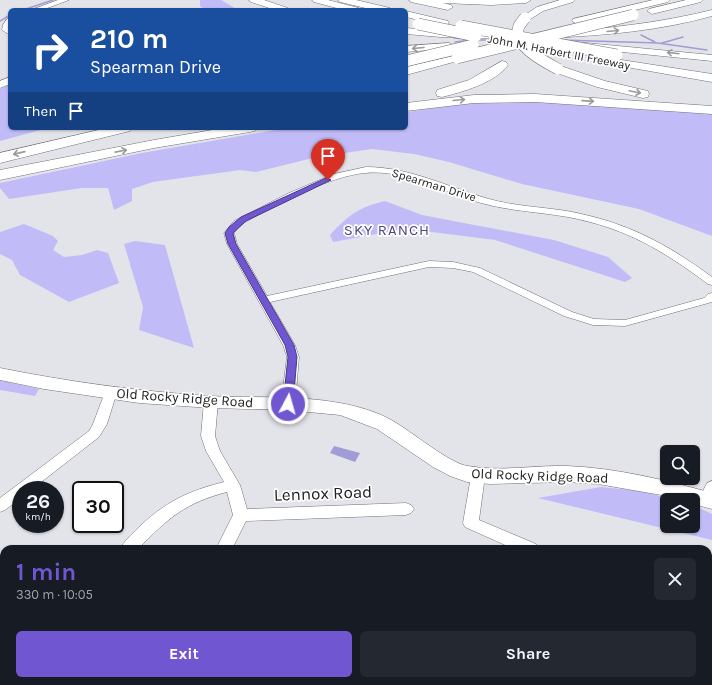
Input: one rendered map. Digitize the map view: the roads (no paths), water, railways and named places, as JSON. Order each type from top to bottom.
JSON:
[{"type":"highway","points":[[244,0],[262,8]]},
{"type":"highway","points":[[254,0],[279,8]]},
{"type":"highway","points":[[317,0],[349,8]]},
{"type":"highway","points":[[343,0],[377,8]]},
{"type":"highway","points":[[414,0],[441,5],[465,12]]},
{"type":"highway","points":[[434,0],[491,2],[526,0]]},
{"type":"highway","points":[[570,0],[547,6],[525,18],[519,24],[518,30],[520,40],[523,45],[535,55],[558,69],[581,78],[624,90],[712,105]]},
{"type":"highway","points":[[408,61],[666,0]]},
{"type":"highway","points":[[408,70],[698,0]]},
{"type":"highway","points":[[408,31],[488,36],[569,34],[650,26],[712,13]]},
{"type":"highway","name":"John M. Harbert III Freeway","points":[[408,14],[461,26],[712,71]]},
{"type":"highway","points":[[408,101],[442,94],[461,88],[486,77],[502,65],[509,53],[510,47],[508,41],[497,28],[483,19]]},
{"type":"highway","name":"John M. Harbert III Freeway","points":[[408,22],[570,54],[712,78]]},
{"type":"highway","points":[[408,49],[452,46],[539,44],[629,49],[712,58]]},
{"type":"highway","points":[[408,107],[474,99],[535,98],[712,110]]},
{"type":"highway","points":[[0,147],[61,130]]},
{"type":"highway","points":[[0,158],[118,130]]},
{"type":"highway","points":[[0,169],[159,130]]},
{"type":"highway","points":[[0,175],[154,144],[238,130]]},
{"type":"street","points":[[42,8],[65,0]]},
{"type":"street","name":"Spearman Drive","points":[[288,404],[293,357],[283,334],[229,238],[229,233],[231,228],[251,215],[328,180],[350,172],[368,170],[402,174],[500,205],[566,214],[614,227],[643,238],[666,250],[712,282]]},
{"type":"street","points":[[263,300],[416,266],[436,264],[453,265],[476,270],[568,314],[593,322],[626,323],[708,300],[712,296]]},
{"type":"street","name":"Old Rocky Ridge Road","points":[[0,374],[38,382],[139,397],[212,402],[288,404],[333,408],[369,417],[393,430],[447,466],[457,471],[478,476],[566,474],[598,476],[710,496]]},
{"type":"street","points":[[33,481],[94,434],[100,424],[111,392]]},
{"type":"street","points":[[212,402],[208,436],[213,451],[233,485],[241,515],[226,545]]},
{"type":"street","points":[[478,476],[472,523],[521,545]]},
{"type":"street","points":[[132,545],[149,528],[180,504],[204,492],[233,485]]},
{"type":"street","points":[[0,506],[12,497]]},
{"type":"street","name":"Lennox Road","points":[[241,515],[406,509]]},
{"type":"waterway","points":[[29,8],[53,0]]},
{"type":"waterway","points":[[0,21],[8,16]]},
{"type":"waterway","points":[[641,35],[655,42]]},
{"type":"waterway","points":[[662,43],[683,37]]},
{"type":"waterway","points":[[454,38],[466,39]]},
{"type":"waterway","points":[[455,42],[471,40]]},
{"type":"waterway","points":[[477,40],[508,40]]},
{"type":"waterway","points":[[561,40],[658,43],[707,50]]},
{"type":"district","name":"SKY RANCH","points":[[387,230]]}]
